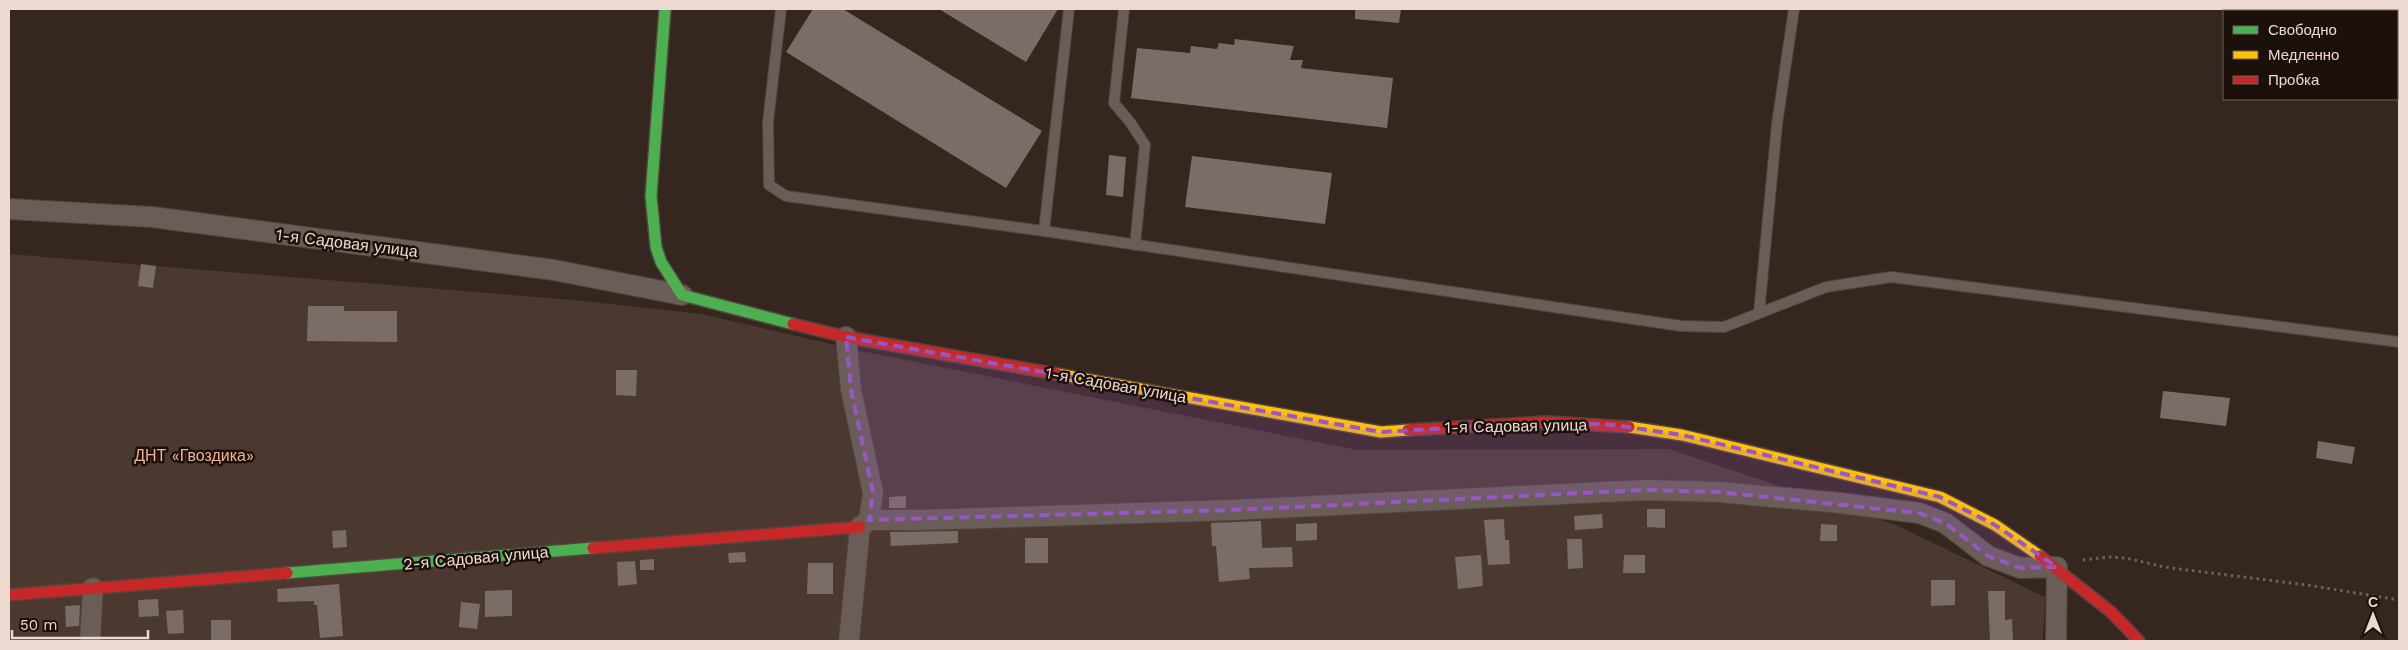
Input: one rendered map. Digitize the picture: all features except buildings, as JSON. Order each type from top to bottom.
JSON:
[{"type":"street","points":[[665,9],[651,196],[656,247],[661,262],[682,295]]},
{"type":"street","name":"1-я Садовая улица","points":[[9,209],[152,218],[554,270],[682,295],[846,337],[1381,432],[1547,422],[1614,425],[1682,435],[1940,497],[1995,524],[2056,567],[2112,612],[2139,641]]},
{"type":"street","points":[[846,337],[851,390],[872,494],[864,523],[849,641]]},
{"type":"street","points":[[864,523],[1232,510],[1646,490],[1718,492],[1840,503],[1919,513],[1945,523],[1988,556],[2020,568],[2056,567],[2056,641]]},
{"type":"street","name":"2-я Садовая улица","points":[[9,595],[864,523]]},
{"type":"street","points":[[90,641],[93,588]]},
{"type":"lane","points":[[781,9],[768,122],[769,186],[786,196],[1044,231],[1681,326],[1724,327],[1826,286],[1891,277],[2399,342]]},
{"type":"lane","points":[[1044,231],[1069,9]]},
{"type":"lane","points":[[1124,9],[1114,102],[1145,145],[1135,245]]},
{"type":"lane","points":[[1760,313],[1777,124],[1794,9]]},
{"type":"path","points":[[2056,567],[2073,560],[2110,556],[2164,567],[2290,582],[2399,600]]},
{"type":"highlighted area","points":[[846,337],[1381,432],[1547,422],[1614,425],[1682,435],[1940,497],[1995,525],[2057,567],[2020,568],[1988,556],[1945,523],[1919,513],[1718,492],[1646,490],[1232,510],[869,520],[873,493],[851,390]]},
{"type":"green space","name":"ДНТ «Гвоздика»","points":[[9,254],[573,300],[702,314],[861,351],[1357,450],[1669,449],[1896,525],[2045,597],[2043,641],[9,641]]},
{"type":"traffic: fast","points":[[665,9],[651,196],[656,247],[661,262],[682,295],[793,324]]},
{"type":"traffic: fast","points":[[287,573],[593,548]]},
{"type":"traffic: slow","points":[[1057,374],[1381,432],[1408,430]]},
{"type":"traffic: slow","points":[[1629,427],[1682,435],[1940,497],[1995,525],[2040,556]]},
{"type":"traffic: jam","points":[[793,324],[846,337],[1057,374]]},
{"type":"traffic: jam","points":[[1408,430],[1547,422],[1629,427]]},
{"type":"traffic: jam","points":[[593,548],[860,527]]},
{"type":"traffic: jam","points":[[2040,556],[2111,612],[2139,641]]},
{"type":"traffic: jam","points":[[9,595],[287,573]]}]
